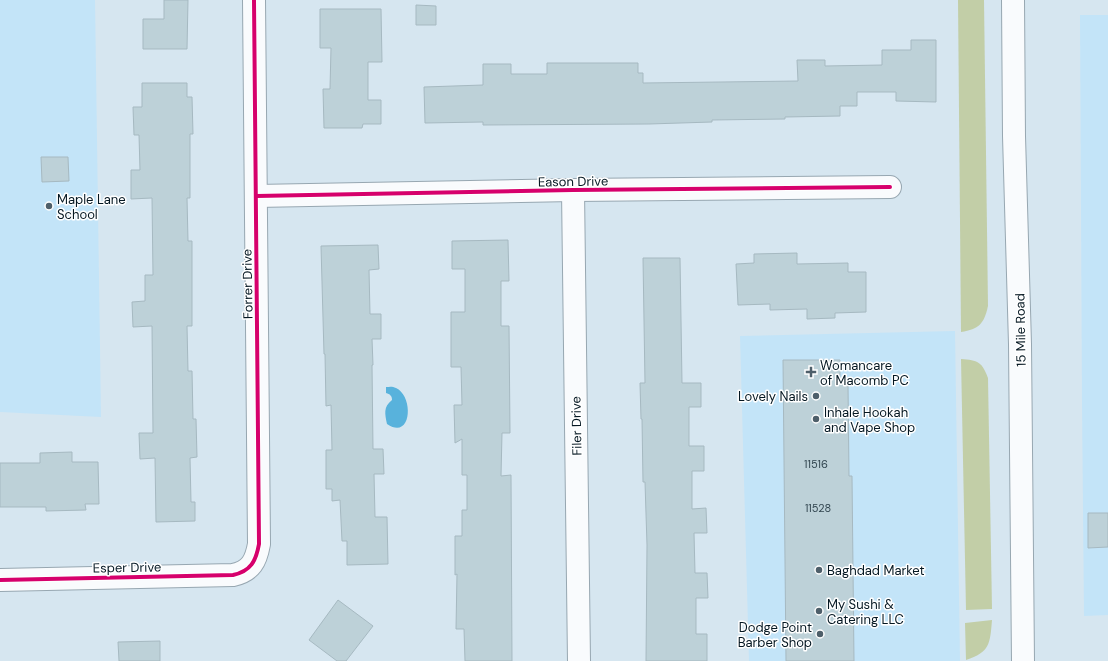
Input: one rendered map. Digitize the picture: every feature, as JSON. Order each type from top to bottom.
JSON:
[{"type":"street","name":"Forrer Drive","points":[[251,565],[257,556],[259,544],[254,0]]},
{"type":"street","name":"15 Mile Road","points":[[1013,0],[1014,136],[1020,344],[1023,661]]},
{"type":"street","name":"Eason Drive","points":[[256,196],[573,190],[890,187]]},
{"type":"street","name":"Filer Drive","points":[[573,190],[578,661]]},
{"type":"street","name":"Esper Drive","points":[[0,580],[233,575],[243,573],[251,565]]},
{"type":"shaded area","name":"Maple Lane School","points":[[0,0],[95,0],[101,417],[0,412]]},
{"type":"shaded area","points":[[1080,15],[1108,15],[1108,615],[1084,616],[1082,404]]},
{"type":"shaded area","points":[[955,331],[960,661],[749,661],[740,336]]},
{"type":"green space","points":[[958,0],[984,0],[988,306],[985,317],[980,325],[961,332]]},
{"type":"green space","points":[[961,359],[972,360],[979,363],[984,368],[988,378],[992,609],[966,610]]},
{"type":"green space","points":[[992,620],[987,646],[980,654],[966,660],[965,623]]},
{"type":"water","points":[[386,387],[396,388],[406,399],[408,415],[406,422],[401,427],[395,428],[387,424],[385,414],[386,408],[392,400],[392,397],[386,393]]},
{"type":"building","points":[[164,0],[188,0],[187,49],[143,49],[143,19],[164,19]]},
{"type":"building","points":[[416,5],[436,6],[436,25],[416,25]]},
{"type":"building","points":[[320,9],[381,9],[382,62],[368,62],[368,100],[381,100],[381,124],[363,124],[362,128],[324,128],[323,89],[330,89],[331,48],[320,48]]},
{"type":"building","points":[[911,40],[936,40],[936,102],[896,101],[896,92],[857,92],[857,106],[840,106],[840,116],[785,117],[785,119],[712,120],[712,122],[649,124],[483,125],[483,122],[425,123],[424,87],[483,85],[483,64],[511,64],[511,74],[547,74],[547,63],[638,63],[638,73],[643,73],[643,83],[798,81],[797,60],[825,60],[825,66],[882,65],[882,50],[911,50]]},
{"type":"building","points":[[142,83],[187,83],[187,97],[192,97],[193,134],[190,134],[190,198],[187,198],[188,241],[192,241],[192,326],[187,326],[188,371],[192,371],[193,419],[196,419],[197,457],[190,458],[191,502],[195,502],[195,521],[156,522],[155,458],[140,459],[139,433],[153,433],[152,326],[133,327],[132,302],[145,301],[145,275],[153,275],[152,198],[131,199],[131,170],[140,170],[139,135],[134,135],[133,107],[142,107]]},
{"type":"building","points":[[41,157],[68,157],[69,181],[42,182]]},
{"type":"building","points":[[508,240],[509,281],[501,281],[501,326],[509,326],[510,433],[502,433],[501,476],[511,475],[512,661],[465,661],[464,629],[456,629],[457,574],[455,575],[455,536],[462,536],[462,510],[467,510],[467,475],[462,475],[462,439],[455,443],[454,405],[462,405],[461,367],[451,367],[451,312],[465,312],[465,269],[452,269],[452,241]]},
{"type":"building","points":[[378,245],[379,269],[369,270],[370,314],[381,314],[381,339],[372,339],[373,449],[383,449],[384,474],[374,474],[375,517],[387,517],[388,564],[347,565],[347,541],[342,541],[340,500],[332,501],[332,489],[326,489],[326,450],[332,450],[331,405],[326,406],[321,246]]},
{"type":"building","points":[[797,253],[797,264],[848,263],[848,272],[866,272],[866,312],[835,313],[835,318],[807,319],[807,309],[770,310],[770,304],[738,305],[736,264],[754,263],[754,254]]},
{"type":"building","points":[[643,258],[680,258],[682,383],[701,383],[701,407],[689,407],[689,446],[704,446],[704,471],[692,471],[692,509],[706,508],[707,533],[694,533],[695,573],[707,573],[708,598],[696,598],[696,634],[707,634],[707,661],[646,661],[647,545],[645,482],[643,482],[640,383],[645,383]]},
{"type":"building","points":[[783,360],[840,360],[840,384],[848,384],[849,476],[852,476],[854,661],[786,661]]},
{"type":"building","points":[[72,452],[72,462],[98,462],[99,504],[85,504],[86,510],[46,511],[46,507],[0,507],[0,463],[40,463],[40,453]]},
{"type":"building","points":[[1088,513],[1108,513],[1108,547],[1088,548]]},
{"type":"building","points":[[338,600],[373,626],[346,661],[337,661],[309,640]]},
{"type":"building","points":[[160,641],[160,661],[119,661],[118,642]]},
{"type":"cycle path","points":[[0,580],[233,575],[244,571],[252,564],[254,560],[259,544],[254,0]]},
{"type":"cycle path","points":[[256,196],[573,190],[890,187]]},
{"type":"place","name":"Maple Lane School","points":[[49,206]]},
{"type":"place","name":"Womancare of Macomb PC","points":[[811,372]]},
{"type":"place","name":"Lovely Nails","points":[[816,396]]},
{"type":"place","name":"Inhale Hookah and Vape Shop","points":[[816,419]]},
{"type":"place","name":"Baghdad Market","points":[[819,570]]},
{"type":"place","name":"My Sushi & Catering LLC","points":[[819,611]]},
{"type":"place","name":"Dodge Point Barber Shop","points":[[820,634]]}]
